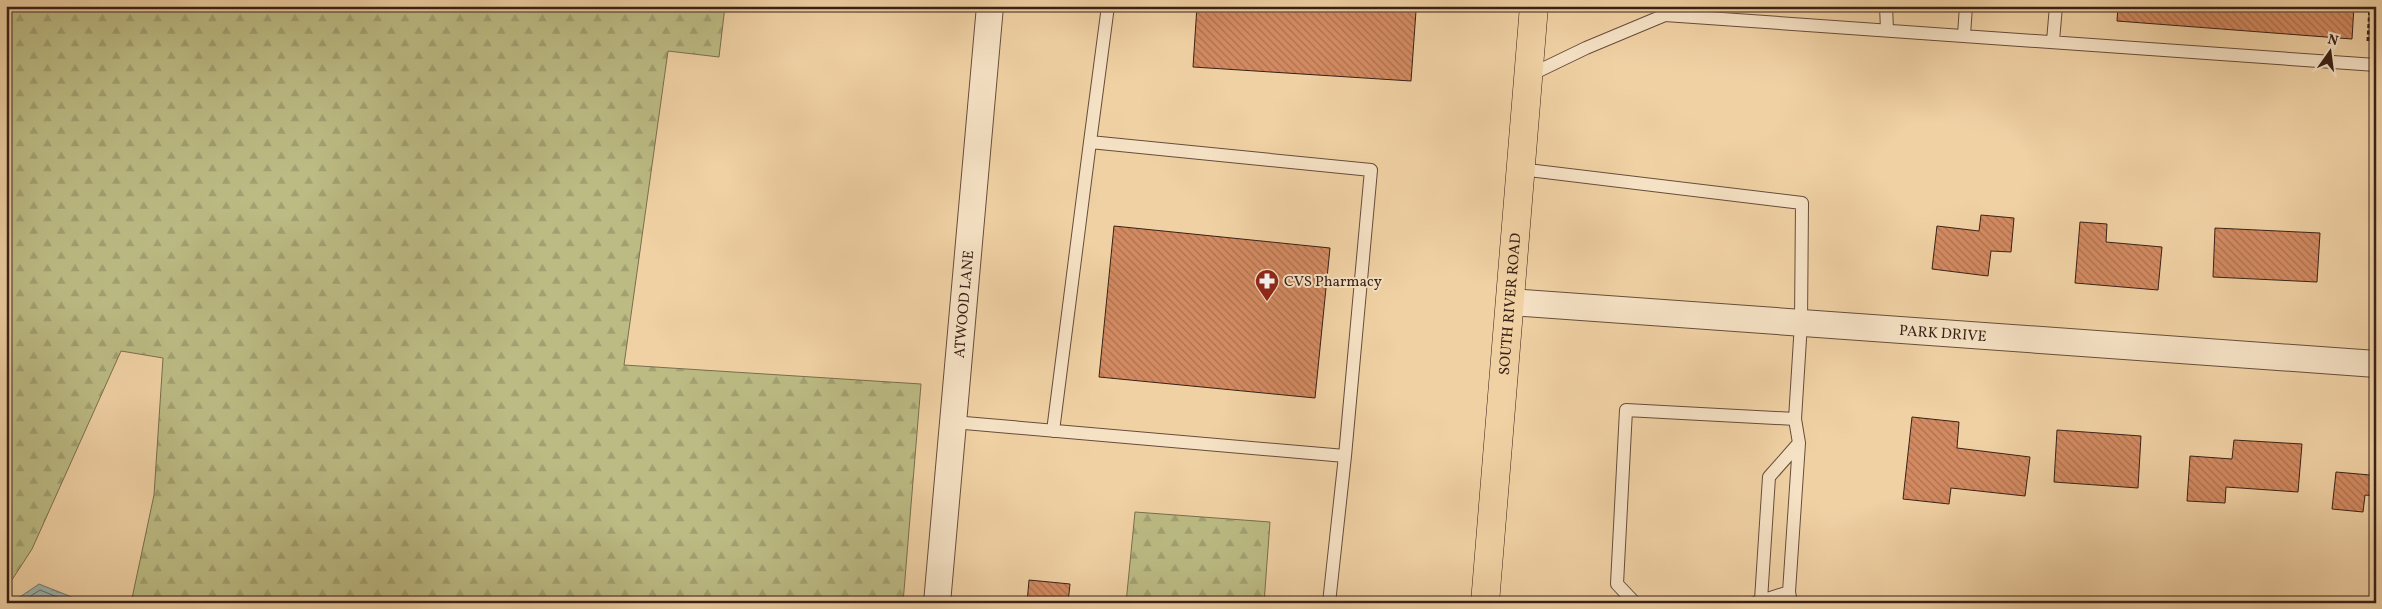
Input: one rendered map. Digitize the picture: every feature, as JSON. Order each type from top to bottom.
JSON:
[{"type":"main road","name":"SOUTH RIVER ROAD","points":[[1485,603],[1534,6]]},
{"type":"street","name":"ATWOOD LANE","points":[[937,603],[990,6]]},
{"type":"street","name":"PARK DRIVE","points":[[1510,302],[2376,364]]},
{"type":"lane","points":[[1053,431],[1108,6]]},
{"type":"lane","points":[[1886,6],[1887,30]]},
{"type":"lane","points":[[1964,35],[1966,6]]},
{"type":"lane","points":[[2053,42],[2056,6]]},
{"type":"lane","points":[[1528,76],[1586,48],[1664,15],[1684,11],[1887,30],[2371,64]]},
{"type":"lane","points":[[1090,142],[1371,170],[1345,456],[1329,603]]},
{"type":"lane","points":[[1520,169],[1802,203],[1801,323],[1795,419],[1800,443],[1790,597],[1758,601],[1769,477],[1800,443]]},
{"type":"lane","points":[[1635,603],[1618,584],[1626,410],[1795,419]]},
{"type":"lane","points":[[953,422],[1345,456]]},
{"type":"path","points":[[2370,6],[2371,64]]},
{"type":"green space","points":[[6,6],[725,6],[719,57],[668,51],[624,365],[921,384],[903,603],[131,603],[154,495],[163,358],[121,351],[32,549],[6,589]]},
{"type":"green space","points":[[1135,512],[1270,522],[1264,603],[1126,603]]},
{"type":"water","points":[[39,584],[77,599],[78,603],[11,603]]},
{"type":"building","points":[[1197,6],[1345,6],[1416,11],[1411,81],[1193,67]]},
{"type":"building","points":[[2118,6],[2354,6],[2352,39],[2117,21]]},
{"type":"building","points":[[1981,215],[2014,218],[2011,252],[1991,251],[1988,276],[1932,269],[1937,226],[1979,231]]},
{"type":"building","points":[[2080,222],[2107,224],[2106,242],[2162,247],[2158,290],[2075,283]]},
{"type":"building","name":"CVS Pharmacy","points":[[1114,226],[1330,248],[1315,398],[1099,377]]},
{"type":"building","points":[[2215,228],[2320,233],[2317,282],[2213,277]]},
{"type":"building","points":[[1912,417],[1959,422],[1957,448],[2030,457],[2025,496],[1951,488],[1949,504],[1903,499]]},
{"type":"building","points":[[2057,430],[2141,436],[2138,488],[2054,482]]},
{"type":"building","points":[[2234,440],[2302,444],[2298,492],[2226,487],[2225,503],[2187,501],[2190,456],[2232,459]]},
{"type":"building","points":[[2372,451],[2376,451],[2376,496],[2365,495],[2363,512],[2332,509],[2336,472],[2370,475]]},
{"type":"building","points":[[1029,580],[1070,584],[1068,603],[1027,603]]},
{"type":"place","name":"CVS Pharmacy","points":[[1267,302]]}]
